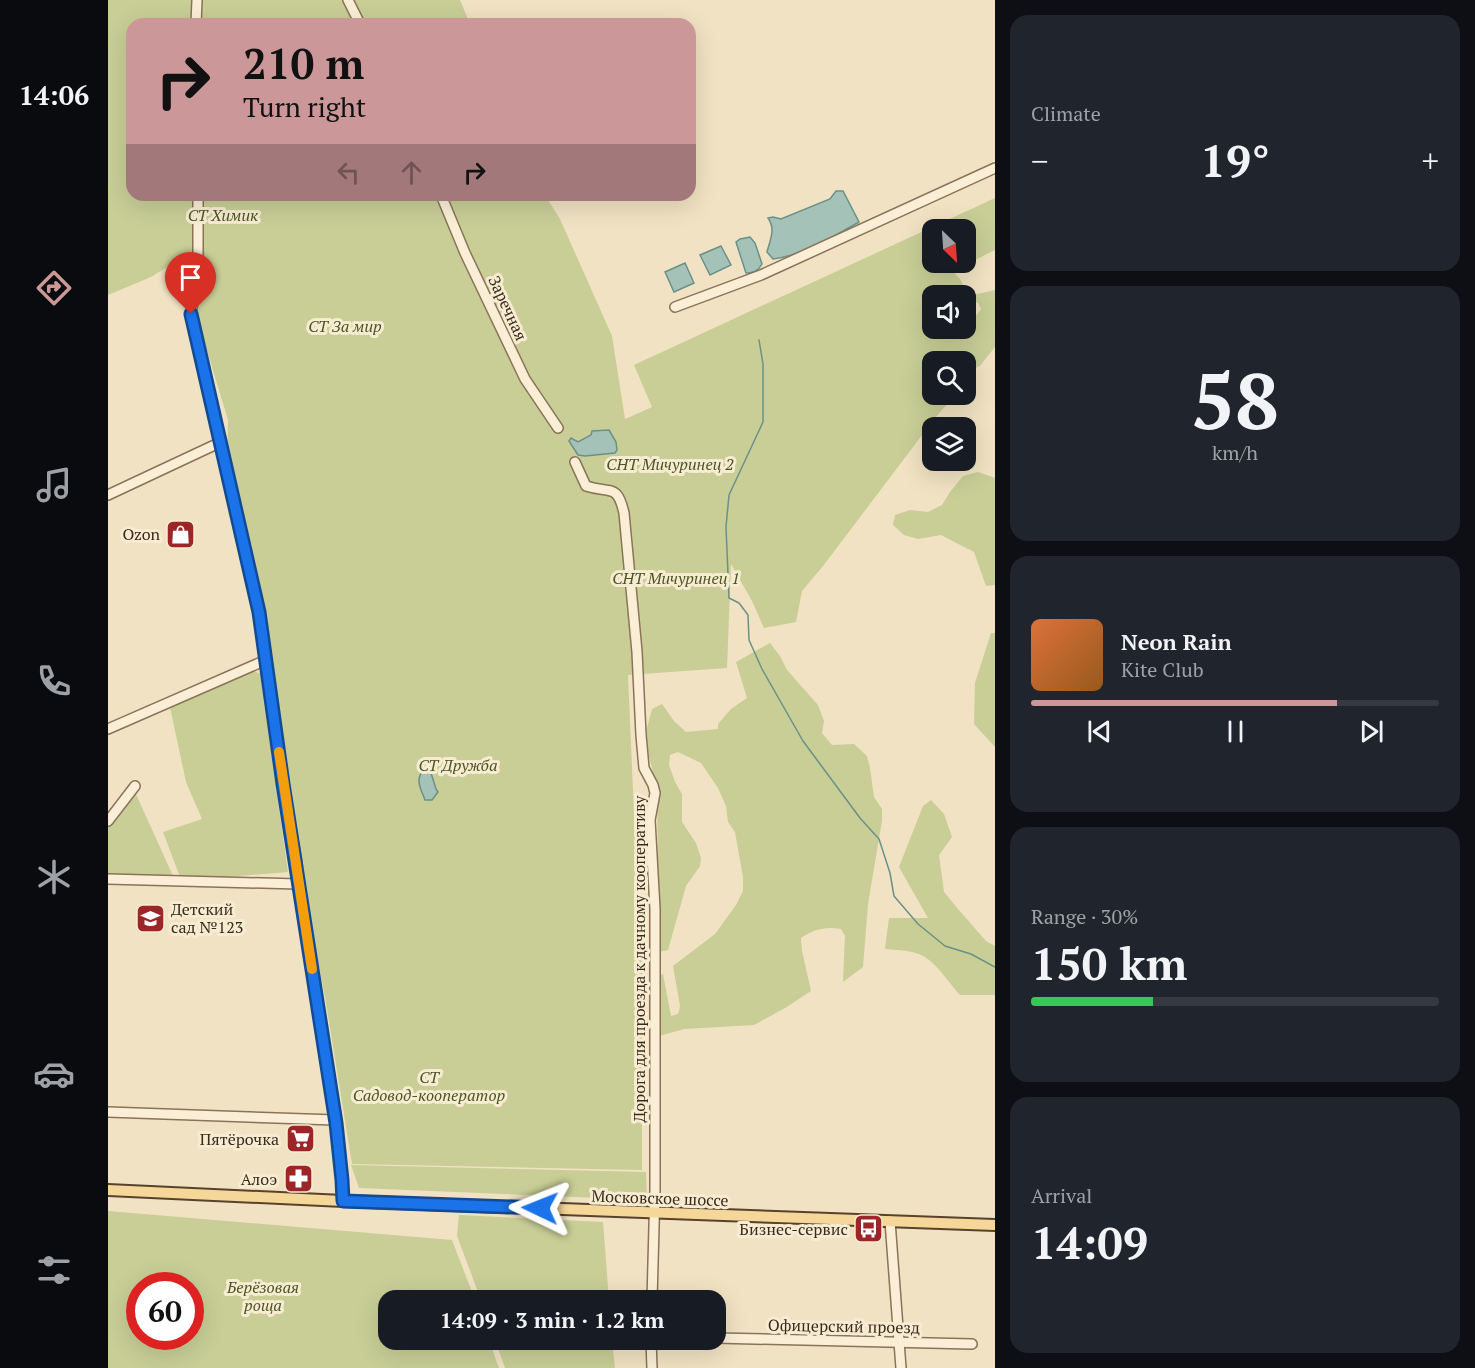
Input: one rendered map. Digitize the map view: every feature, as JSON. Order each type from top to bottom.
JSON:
[{"type":"main road","name":"Московское шоссе","points":[[108,1190],[995,1225]]},
{"type":"street","points":[[196,18],[197,0]]},
{"type":"street","points":[[348,0],[357,18]]},
{"type":"street","points":[[675,307],[761,275],[995,168]]},
{"type":"street","points":[[198,201],[198,266],[191,314],[259,612],[335,1120],[343,1201]]},
{"type":"street","name":"Заречная","points":[[444,201],[525,379],[558,428]]},
{"type":"street","points":[[108,495],[220,442]]},
{"type":"street","name":"Дорога для проезда к дачному кооперативу","points":[[575,462],[586,486],[613,491],[618,495],[624,513],[637,652],[644,768],[655,793],[651,820],[655,909],[655,1190],[652,1290]]},
{"type":"street","points":[[108,729],[266,660]]},
{"type":"street","points":[[108,821],[135,786]]},
{"type":"street","points":[[108,879],[298,884]]},
{"type":"street","points":[[108,1112],[335,1120]]},
{"type":"street","points":[[890,1221],[901,1368]]},
{"type":"street","name":"Офицерский проезд","points":[[726,1338],[972,1344]]},
{"type":"street","points":[[651,1350],[652,1368]]},
{"type":"green space","points":[[108,0],[193,0],[193,18],[126,18],[126,201],[194,201],[192,269],[167,267],[151,277],[108,295]]},
{"type":"green space","points":[[201,0],[346,0],[354,18],[201,18]]},
{"type":"green space","points":[[353,0],[460,0],[468,18],[361,18]]},
{"type":"green space","points":[[995,198],[995,250],[976,260],[976,219],[950,219]]},
{"type":"green space","points":[[202,201],[549,201],[560,219],[612,336],[625,419],[652,407],[634,365],[922,232],[922,273],[955,273],[963,285],[922,285],[922,339],[976,339],[976,316],[981,309],[976,303],[976,294],[995,290],[995,347],[979,367],[976,368],[976,351],[922,351],[922,405],[946,405],[936,417],[922,417],[922,435],[802,591],[796,622],[764,628],[731,564],[727,668],[628,675],[636,860],[645,966],[642,1014],[642,1170],[352,1164],[326,1003],[281,767],[260,617],[227,474],[228,420],[196,314],[201,284]]},
{"type":"green space","points":[[978,472],[995,478],[995,585],[986,586],[974,552],[941,535],[918,539],[904,535],[893,525],[895,515],[910,510],[928,512],[942,505],[963,476]]},
{"type":"green space","points":[[991,633],[995,633],[995,747],[974,724],[975,683]]},
{"type":"green space","points":[[770,643],[787,670],[818,705],[824,721],[822,733],[832,745],[854,744],[867,756],[874,797],[882,809],[882,821],[868,904],[863,967],[843,982],[845,936],[841,929],[815,930],[801,938],[811,991],[754,1025],[684,1029],[659,1036],[659,976],[663,974],[671,1016],[678,1014],[680,1006],[673,966],[715,934],[743,891],[743,877],[735,832],[728,822],[726,806],[718,788],[701,763],[678,752],[670,755],[669,765],[682,794],[682,822],[696,843],[701,858],[700,866],[686,886],[668,950],[659,952],[657,789],[648,752],[646,732],[652,709],[662,704],[674,721],[686,732],[718,729],[718,724],[731,709],[747,698],[736,662]]},
{"type":"green space","points":[[252,670],[260,674],[288,872],[227,877],[180,877],[163,832],[202,819],[186,782],[170,707]]},
{"type":"green space","points":[[135,792],[173,876],[108,874],[108,827]]},
{"type":"green space","points":[[931,800],[944,814],[952,837],[939,855],[944,892],[986,941],[995,946],[995,995],[960,995],[925,957],[911,952],[885,949],[889,918],[928,918],[899,867],[923,806]]},
{"type":"green space","points":[[351,1165],[646,1172],[647,1200],[359,1188]]},
{"type":"green space","name":"Берёзовая роща","points":[[108,1211],[452,1240],[471,1290],[378,1290],[378,1350],[493,1350],[499,1368],[108,1368]]},
{"type":"green space","points":[[459,1215],[603,1222],[608,1290],[477,1290],[457,1236]]},
{"type":"green space","points":[[499,1350],[613,1350],[615,1368],[505,1368]]},
{"type":"water","points":[[836,191],[843,191],[859,222],[796,254],[773,259],[767,252],[772,230],[768,218],[781,219],[830,199]]},
{"type":"water","points":[[750,237],[755,243],[762,264],[756,271],[746,273],[736,242]]},
{"type":"water","points":[[721,246],[731,265],[710,275],[700,255]]},
{"type":"water","points":[[685,263],[694,283],[674,292],[665,272]]},
{"type":"water","points":[[609,430],[616,442],[615,453],[578,455],[569,441],[571,438],[578,442],[591,435],[592,431]]},
{"type":"water","points":[[422,772],[431,773],[438,792],[432,800],[425,800],[421,790],[419,779]]},
{"type":"waterway","points":[[759,340],[763,364],[763,422],[729,495],[726,527],[729,598],[739,603],[748,615],[749,640],[762,669],[803,741],[860,818],[879,839],[890,873],[894,896],[918,924],[945,946],[971,954],[995,967]]},
{"type":"slow traffic","points":[[279,752],[312,969]]},
{"type":"place","name":"Ozon","points":[[181,534]]},
{"type":"place","name":"Детский сад №123","points":[[150,918]]},
{"type":"place","name":"Пятёрочка","points":[[300,1139]]},
{"type":"place","name":"Алоэ","points":[[298,1179]]},
{"type":"place","name":"Бизнес-сервис","points":[[869,1229]]},
{"type":"route","points":[[191,314],[259,612],[283,784],[297,863],[298,884],[336,1123],[343,1201],[540,1208]]},
{"type":"park label","name":"СТ Химик","points":[[223,215]]},
{"type":"park label","name":"СТ За мир","points":[[345,326]]},
{"type":"park label","name":"СНТ Мичуринец 2","points":[[670,464]]},
{"type":"park label","name":"СНТ Мичуринец 1","points":[[676,578]]},
{"type":"park label","name":"СТ Дружба","points":[[458,765]]},
{"type":"park label","name":"СТ Садовод-кооператор","points":[[429,1086]]}]
